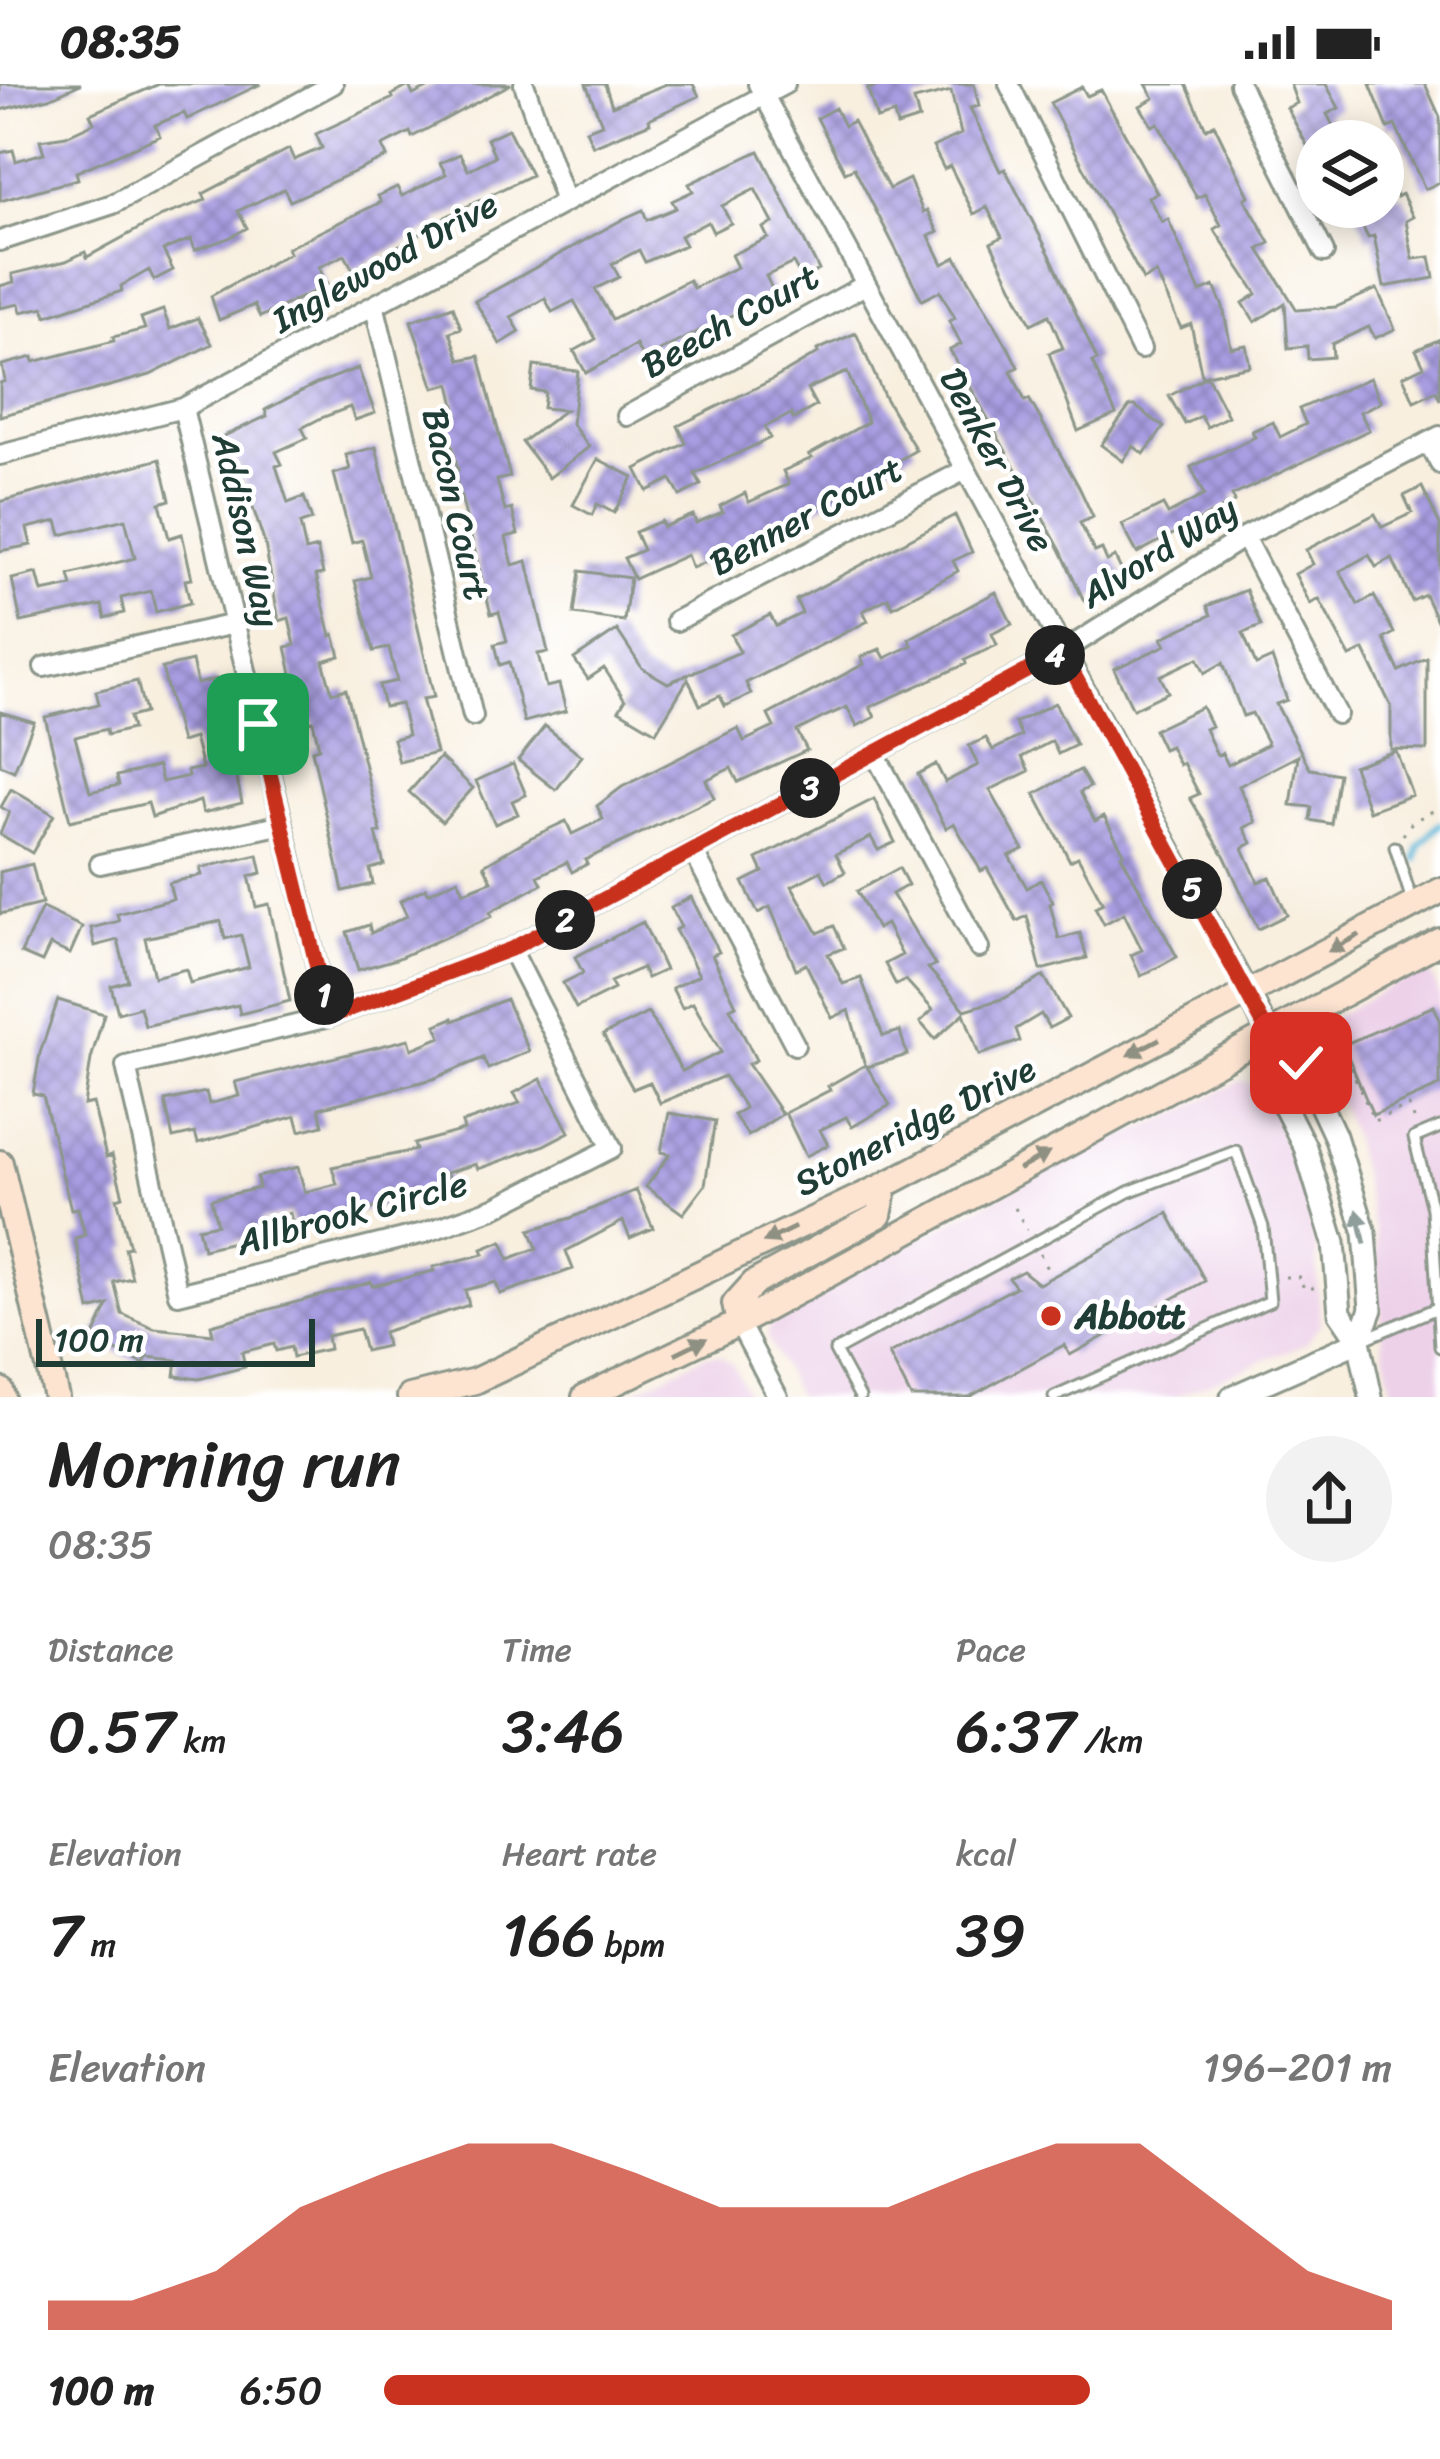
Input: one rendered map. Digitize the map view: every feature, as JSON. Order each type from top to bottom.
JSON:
[{"type":"main road","name":"Stoneridge Drive","points":[[410,1397],[475,1381],[885,1184],[1440,891]]},
{"type":"main road","points":[[585,1397],[739,1323],[1268,1033],[1437,951]]},
{"type":"main road","points":[[0,1163],[56,1397]]},
{"type":"main road","points":[[739,1323],[735,1304],[754,1283],[879,1215],[885,1184]]},
{"type":"street","points":[[0,241],[113,204],[333,84]]},
{"type":"street","points":[[524,84],[565,202]]},
{"type":"street","name":"Inglewood Drive","points":[[0,455],[183,408],[375,308],[760,90],[785,84]]},
{"type":"street","points":[[1009,84],[1141,349]]},
{"type":"street","points":[[1239,84],[1324,252]]},
{"type":"street","name":"Denker Drive","points":[[760,90],[1248,992]]},
{"type":"street","name":"Beech Court","points":[[627,416],[865,285]]},
{"type":"street","name":"Bacon Court","points":[[375,308],[472,716]]},
{"type":"street","name":"Addison Way","points":[[183,408],[329,1017]]},
{"type":"street","points":[[1434,439],[1440,464]]},
{"type":"street","name":"Alvord Way","points":[[126,1066],[329,1017],[511,949],[1062,652],[1244,537],[1434,439]]},
{"type":"street","name":"Benner Court","points":[[676,621],[965,470]]},
{"type":"street","points":[[1244,537],[1337,714]]},
{"type":"street","points":[[44,667],[234,624]]},
{"type":"street","points":[[874,754],[979,948]]},
{"type":"street","points":[[100,864],[283,824]]},
{"type":"street","points":[[692,851],[795,1045]]},
{"type":"street","name":"Allbrook Circle","points":[[126,1066],[178,1294],[424,1233],[494,1208],[612,1148],[511,949]]},
{"type":"street","points":[[1232,1397],[1359,1341],[1371,1309],[1365,1233],[1335,1136],[1301,1063],[1268,1033],[1248,992]]},
{"type":"street","points":[[1268,1033],[1271,1081],[1305,1147],[1334,1243],[1340,1313],[1359,1341],[1371,1397]]},
{"type":"street","points":[[739,1323],[778,1397]]},
{"type":"lane","points":[[1395,847],[1414,906]]},
{"type":"lane","points":[[1440,1127],[1414,1138],[1432,1209],[1440,1347]]},
{"type":"lane","points":[[860,1397],[835,1351],[1128,1192],[1236,1151],[1263,1227],[1270,1301],[1054,1397]]},
{"type":"lane","points":[[1359,1341],[1438,1308]]},
{"type":"lane","points":[[1078,1385],[1084,1397]]},
{"type":"path","points":[[1395,847],[1412,822],[1440,807]]},
{"type":"path","points":[[1336,1034],[1374,1120],[1409,1106],[1421,1135]]},
{"type":"path","points":[[1268,1278],[1302,1277],[1303,1288],[1338,1287]]},
{"type":"shaded area","points":[[1428,967],[1440,996],[1440,1397],[1394,1397],[1383,1346],[1375,1232],[1353,1137],[1320,1058],[1319,1035],[1335,1016]]},
{"type":"shaded area","points":[[1240,1081],[1264,1092],[1307,1200],[1316,1245],[1320,1324],[1307,1343],[1174,1397],[798,1397],[768,1339],[769,1327],[785,1311],[1045,1172]]},
{"type":"shaded area","points":[[706,1355],[720,1355],[733,1365],[749,1397],[624,1397]]},
{"type":"building","points":[[0,84],[81,84],[0,110]]},
{"type":"building","points":[[159,84],[261,84],[187,119],[184,113],[155,125],[160,136],[76,172],[78,179],[0,201],[0,153],[13,150],[16,161],[44,153],[40,140],[66,136],[94,123],[90,114]]},
{"type":"building","points":[[436,84],[511,84],[412,137],[410,132],[382,146],[387,157],[290,201],[284,189],[238,211],[247,228],[229,238],[195,250],[191,239],[163,250],[173,270],[154,280],[149,270],[121,286],[122,291],[46,316],[44,307],[21,312],[19,304],[0,308],[0,286],[14,282],[12,274],[85,252],[87,257],[162,216],[206,200],[203,194],[289,149],[294,160],[322,148],[316,134],[409,86],[413,95]]},
{"type":"building","points":[[586,84],[605,84],[612,106],[666,84],[693,84],[699,96],[593,146],[586,130],[602,124]]},
{"type":"building","points":[[884,84],[974,84],[979,106],[970,108],[1000,171],[1005,169],[1051,257],[1116,414],[1078,431],[1049,353],[1063,348],[1049,315],[1031,324],[991,243],[1002,237],[987,207],[974,214],[950,166],[944,169],[933,147],[961,134],[951,91],[914,100],[919,119],[897,126],[894,114],[877,119],[868,89]]},
{"type":"building","points":[[1146,84],[1186,84],[1206,129],[1214,124],[1249,196],[1245,199],[1270,243],[1259,249],[1297,310],[1336,307],[1377,289],[1395,329],[1375,338],[1369,327],[1332,344],[1333,357],[1308,359],[1307,346],[1288,348],[1285,303],[1255,322],[1243,303],[1257,294],[1214,229],[1221,225],[1205,194],[1197,198],[1158,123],[1152,126],[1140,106],[1154,98]]},
{"type":"building","points":[[1290,84],[1326,84],[1339,108],[1327,114],[1330,120],[1296,120],[1296,125],[1287,108],[1297,103]]},
{"type":"building","points":[[1370,84],[1425,84],[1440,117],[1440,182],[1425,189],[1404,144],[1404,120],[1385,120]]},
{"type":"building","points":[[1082,87],[1087,96],[1101,90],[1157,193],[1148,197],[1162,222],[1168,219],[1200,292],[1214,286],[1231,348],[1246,345],[1250,366],[1202,376],[1191,324],[1181,328],[1156,273],[1143,280],[1050,103]]},
{"type":"building","points":[[835,108],[844,126],[853,121],[889,189],[909,179],[938,232],[929,236],[943,264],[956,257],[1018,367],[1011,371],[1025,401],[1029,399],[1079,487],[1093,517],[1080,523],[1095,552],[1102,549],[1107,561],[1115,557],[1127,582],[1084,601],[950,350],[961,344],[949,321],[955,318],[940,291],[922,300],[854,168],[845,172],[817,118]]},
{"type":"building","points":[[508,129],[531,175],[437,221],[439,224],[353,270],[345,255],[319,267],[327,285],[260,317],[254,305],[219,320],[211,296],[289,253],[287,248],[381,202],[378,196],[397,187],[402,196],[446,174],[440,163],[460,154],[468,170],[495,156],[487,139]]},
{"type":"building","points":[[759,151],[819,270],[802,279],[793,263],[766,276],[774,293],[643,359],[636,345],[586,373],[574,351],[596,339],[574,301],[552,312],[545,298],[511,317],[520,332],[500,344],[475,301],[625,218],[643,210],[647,220],[676,208],[672,201],[693,191],[689,184]],"holes":[[[755,189],[773,223],[763,228],[768,238],[731,255],[737,267],[693,288],[689,280],[612,319],[595,289],[619,277],[612,264],[639,250],[645,262],[685,245],[680,236],[708,222],[713,232],[731,223],[722,206]]]},
{"type":"building","points":[[1404,198],[1413,217],[1406,221],[1413,259],[1430,257],[1434,278],[1384,287],[1374,236],[1368,238],[1363,228],[1404,228]]},
{"type":"building","points":[[453,306],[461,328],[450,332],[460,360],[479,356],[510,477],[497,480],[505,511],[512,509],[518,534],[506,537],[513,565],[527,561],[548,652],[538,654],[546,687],[559,684],[566,711],[524,722],[509,662],[500,665],[495,644],[507,641],[499,612],[491,614],[454,470],[458,470],[446,417],[457,414],[450,384],[434,388],[411,321]]},
{"type":"building","points":[[163,310],[170,329],[198,318],[212,344],[150,375],[0,416],[0,383],[5,381],[2,365],[33,357],[34,362],[114,341],[113,337],[145,329],[141,318]]},
{"type":"building","points":[[856,333],[885,398],[916,450],[732,551],[692,568],[687,555],[634,579],[624,558],[643,550],[635,532],[693,515],[696,523],[723,512],[720,506],[745,493],[749,502],[789,484],[783,471],[868,422],[847,372],[807,389],[816,406],[765,427],[770,438],[695,474],[701,485],[680,496],[671,479],[647,491],[636,469],[686,443],[678,426]]},
{"type":"building","points":[[1440,339],[1440,400],[1436,391],[1414,401],[1403,376],[1424,366],[1416,350]]},
{"type":"building","points":[[534,366],[578,371],[572,424],[589,447],[549,478],[522,442],[565,410],[543,408],[545,392],[531,390]]},
{"type":"building","points":[[358,368],[375,413],[355,420],[350,407],[321,418],[302,428],[307,438],[276,452],[288,503],[304,497],[312,520],[300,524],[306,551],[317,548],[323,574],[316,575],[340,656],[323,661],[332,693],[346,689],[381,832],[376,833],[384,865],[370,869],[373,884],[343,891],[312,750],[319,748],[313,721],[303,723],[286,647],[295,645],[289,618],[279,621],[265,544],[241,472],[222,437],[267,416],[265,410],[316,384]]},
{"type":"building","points":[[1207,376],[1228,416],[1207,427],[1201,416],[1185,424],[1169,396]]},
{"type":"building","points":[[1370,378],[1381,402],[1360,412],[1369,430],[1232,496],[1234,502],[1137,553],[1122,525],[1163,505],[1168,514],[1204,495],[1191,467],[1255,437],[1252,431],[1273,422],[1280,437],[1306,424],[1299,409]]},
{"type":"building","points":[[1130,406],[1164,427],[1144,454],[1133,446],[1123,461],[1101,445]]},
{"type":"building","points":[[376,447],[434,697],[422,699],[436,753],[399,762],[393,739],[408,735],[401,704],[384,707],[379,685],[397,681],[389,648],[374,651],[355,581],[371,577],[362,540],[352,543],[334,474],[350,469],[346,455]]},
{"type":"building","points":[[160,459],[170,500],[160,503],[169,538],[182,534],[192,579],[185,580],[190,603],[156,612],[151,591],[121,598],[124,613],[105,618],[102,605],[21,622],[12,579],[37,573],[42,592],[72,586],[69,575],[135,558],[125,519],[61,535],[57,521],[27,528],[31,545],[0,551],[0,502]]},
{"type":"building","points":[[598,459],[633,477],[614,513],[597,504],[592,515],[573,505]]},
{"type":"building","points":[[1422,487],[1440,525],[1440,627],[1425,595],[1412,601],[1392,558],[1376,567],[1369,555],[1340,571],[1358,605],[1374,596],[1394,633],[1384,639],[1399,671],[1427,658],[1427,750],[1391,749],[1391,706],[1364,650],[1350,657],[1319,599],[1310,604],[1295,574],[1313,564],[1306,550],[1375,514],[1382,527],[1412,513],[1404,496]]},
{"type":"building","points":[[955,515],[972,552],[953,561],[958,571],[893,607],[888,598],[863,611],[868,621],[746,683],[751,694],[725,706],[720,696],[700,705],[688,679],[656,732],[619,710],[625,700],[604,668],[588,679],[574,659],[617,630],[642,668],[668,683],[740,652],[731,635],[770,615],[776,626],[802,613],[796,600]]},
{"type":"building","points":[[580,571],[630,578],[624,621],[574,614]]},
{"type":"building","points":[[1246,590],[1261,626],[1243,633],[1256,665],[1272,658],[1287,700],[1276,704],[1310,769],[1339,774],[1331,824],[1310,820],[1312,807],[1291,805],[1298,756],[1239,786],[1256,822],[1244,828],[1252,843],[1243,848],[1258,882],[1270,877],[1287,915],[1258,929],[1225,857],[1190,798],[1199,794],[1183,763],[1179,765],[1170,746],[1163,749],[1154,730],[1202,707],[1211,726],[1205,729],[1217,755],[1222,753],[1228,765],[1268,744],[1252,713],[1243,716],[1223,663],[1205,673],[1198,658],[1160,676],[1168,692],[1133,709],[1114,669],[1166,645],[1162,638],[1211,615],[1207,606]]},
{"type":"building","points":[[996,592],[1012,624],[992,634],[997,645],[965,660],[966,664],[870,707],[875,717],[857,726],[847,707],[826,716],[797,731],[807,750],[738,782],[731,768],[706,780],[714,798],[585,860],[587,864],[572,872],[567,862],[538,876],[542,884],[490,912],[492,916],[396,959],[358,970],[347,932],[369,925],[371,933],[407,916],[400,901],[426,888],[428,893],[458,879],[464,892],[492,881],[484,865],[530,838],[566,821],[572,834],[603,819],[597,806],[622,787],[738,728],[744,741],[774,727],[768,715],[864,664],[861,657],[880,649],[885,658],[912,645],[909,639]]},
{"type":"building","points":[[192,661],[197,684],[216,679],[242,803],[203,813],[200,801],[152,817],[148,803],[70,821],[45,717],[99,704],[96,691],[137,681],[145,713],[129,717],[132,729],[107,735],[106,729],[75,737],[90,792],[119,785],[117,776],[158,766],[162,782],[188,776],[187,771],[202,768],[194,738],[181,742],[162,668]]},
{"type":"building","points":[[1055,703],[1076,745],[1058,754],[1052,741],[1022,757],[1029,771],[990,790],[1023,849],[1009,856],[1027,888],[1041,880],[1053,902],[1059,939],[1080,933],[1087,958],[1041,970],[1027,916],[1017,921],[954,823],[946,828],[918,774],[936,764],[945,782],[978,765],[969,746],[986,738],[993,750],[1021,736],[1015,723]]},
{"type":"building","points":[[0,712],[34,722],[14,771],[0,765]]},
{"type":"building","points":[[545,726],[582,756],[556,790],[518,760]]},
{"type":"building","points":[[1396,751],[1412,795],[1369,811],[1353,766]]},
{"type":"building","points":[[440,757],[473,788],[442,822],[409,792]]},
{"type":"building","points":[[513,764],[526,795],[512,801],[518,814],[495,824],[476,781]]},
{"type":"building","points":[[1080,770],[1090,787],[1080,792],[1095,821],[1104,816],[1177,957],[1141,976],[1131,955],[1142,950],[1124,913],[1104,924],[1095,907],[1103,903],[1078,857],[1070,861],[1035,794]]},
{"type":"building","points":[[11,789],[54,815],[32,853],[0,834],[9,812],[1,807]]},
{"type":"building","points":[[874,799],[895,842],[878,850],[871,837],[836,854],[845,872],[827,882],[821,871],[792,886],[818,933],[834,926],[844,948],[828,954],[843,984],[861,978],[883,1036],[900,1031],[907,1055],[867,1067],[890,1105],[852,1127],[846,1117],[820,1130],[828,1145],[806,1156],[785,1113],[865,1065],[849,1010],[832,1018],[806,964],[796,969],[770,907],[758,913],[743,882],[763,872],[757,859]]},
{"type":"building","points":[[258,855],[262,873],[249,876],[256,907],[269,904],[290,1001],[240,1014],[238,1005],[145,1026],[140,1007],[118,1013],[111,986],[128,981],[118,940],[95,946],[91,928],[119,921],[117,914],[173,899],[169,883],[202,875],[200,868]],"holes":[[[221,921],[225,939],[241,935],[249,967],[190,983],[186,969],[154,977],[145,938]]]},
{"type":"building","points":[[32,864],[42,904],[0,914],[0,872]]},
{"type":"building","points":[[899,868],[908,885],[892,894],[935,965],[928,968],[965,1010],[1005,998],[1044,976],[1068,1018],[1049,1028],[1041,1014],[1016,1029],[1020,1041],[979,1055],[964,1013],[935,1039],[920,1022],[933,1010],[906,980],[896,985],[885,964],[902,955],[886,924],[877,929],[857,891]]},
{"type":"building","points":[[691,897],[719,952],[712,955],[736,1005],[730,1008],[756,1060],[748,1064],[782,1114],[748,1136],[734,1115],[745,1108],[724,1076],[660,1103],[650,1082],[633,1089],[603,1035],[648,1013],[682,1071],[721,1052],[693,1003],[682,1008],[672,988],[699,975],[675,930],[681,927],[671,908]]},
{"type":"building","points":[[42,908],[82,927],[70,954],[50,945],[42,962],[21,953]]},
{"type":"building","points":[[643,922],[665,970],[647,978],[642,968],[610,982],[614,989],[576,1008],[563,983],[583,973],[575,957]]},
{"type":"building","points":[[506,999],[529,1051],[488,1069],[483,1058],[433,1079],[319,1108],[323,1125],[300,1131],[296,1116],[198,1143],[195,1133],[173,1138],[165,1101],[206,1092],[209,1104],[239,1096],[235,1082],[409,1039],[412,1049],[441,1037],[436,1025]]},
{"type":"building","points":[[58,1000],[104,1014],[84,1105],[93,1103],[106,1157],[112,1155],[123,1196],[117,1198],[130,1247],[125,1248],[132,1278],[114,1282],[122,1314],[154,1328],[213,1334],[211,1325],[371,1282],[372,1286],[434,1271],[433,1267],[484,1254],[482,1249],[502,1241],[509,1259],[537,1248],[530,1230],[636,1190],[653,1228],[630,1238],[623,1221],[566,1251],[573,1269],[500,1294],[496,1282],[465,1290],[469,1305],[383,1332],[386,1346],[365,1351],[359,1329],[327,1336],[329,1349],[293,1357],[291,1347],[276,1351],[274,1344],[242,1352],[245,1367],[199,1379],[175,1376],[177,1360],[147,1357],[144,1364],[92,1340],[108,1305],[90,1310],[75,1238],[85,1235],[78,1208],[71,1209],[43,1096],[33,1094],[40,1053]]},
{"type":"building","points":[[1434,1006],[1440,1020],[1440,1086],[1373,1115],[1343,1045]]},
{"type":"building","points":[[541,1079],[569,1132],[542,1146],[478,1169],[476,1164],[446,1173],[450,1187],[294,1229],[290,1213],[260,1221],[263,1235],[203,1249],[198,1228],[217,1224],[211,1199],[259,1188],[257,1177],[298,1167],[305,1192],[337,1184],[332,1167],[416,1150],[414,1144],[464,1130],[462,1123],[520,1103],[514,1093]]},
{"type":"building","points":[[669,1113],[715,1121],[705,1185],[683,1214],[646,1187],[670,1154],[661,1152]]},
{"type":"building","name":"Abbott","points":[[1168,1213],[1205,1281],[1070,1355],[1064,1345],[969,1397],[911,1397],[889,1354],[1016,1287],[1009,1278],[1023,1271],[1039,1284]]},
{"type":"waterway","points":[[1416,860],[1419,846],[1440,824]]},
{"type":"place","name":"Abbott","points":[[1051,1316]]},
{"type":"route","points":[[258,724],[329,1017],[511,949],[1062,652],[1268,1033],[1301,1063]]}]
